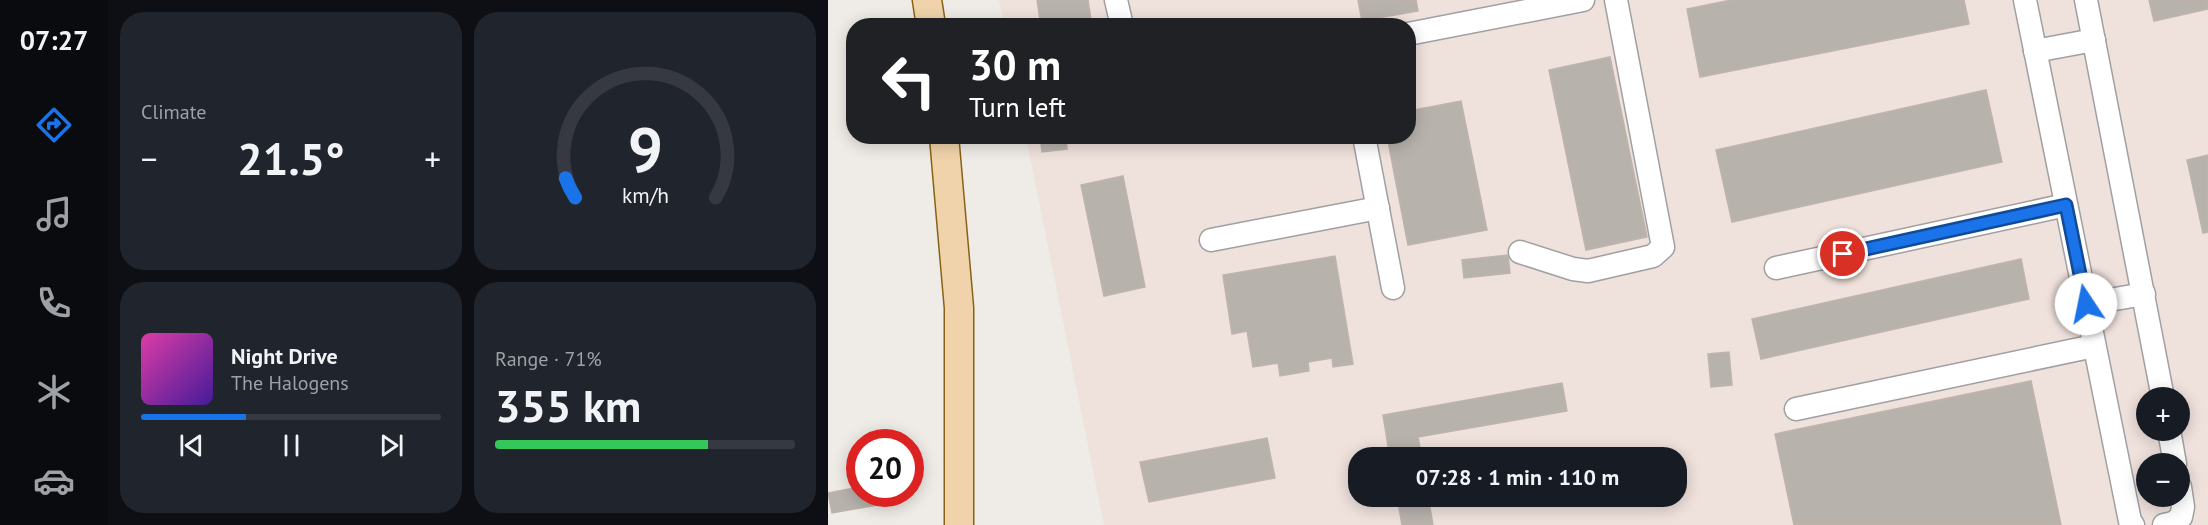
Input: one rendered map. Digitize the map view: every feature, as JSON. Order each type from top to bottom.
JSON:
[{"type":"main road","points":[[927,0],[930,18]]},
{"type":"main road","points":[[945,144],[959,308],[959,525]]},
{"type":"lane","points":[[1116,0],[1120,18]]},
{"type":"lane","points":[[1416,31],[1484,9],[1583,0]]},
{"type":"lane","points":[[1520,252],[1573,269],[1588,271],[1653,256],[1663,247],[1616,0]]},
{"type":"lane","points":[[2025,0],[2128,524]]},
{"type":"lane","points":[[2086,0],[2161,387]]},
{"type":"lane","points":[[2035,51],[2094,40]]},
{"type":"lane","points":[[1366,144],[1393,288]]},
{"type":"lane","points":[[1776,268],[2066,205]]},
{"type":"lane","points":[[1210,240],[1378,208]]},
{"type":"lane","points":[[2086,304],[2144,294]]},
{"type":"lane","points":[[1796,409],[2094,346]]},
{"type":"lane","points":[[2164,525],[2173,523],[2181,517],[2183,507]]},
{"type":"shaded area","points":[[999,0],[2208,0],[2208,525],[1104,525],[1027,144],[1416,144],[1416,18],[1003,18]]},
{"type":"building","points":[[1037,0],[1088,0],[1091,18],[1040,18]]},
{"type":"building","points":[[1358,0],[1416,0],[1418,11],[1379,18],[1361,18]]},
{"type":"building","points":[[1731,0],[1964,0],[1969,24],[1700,77],[1687,9]]},
{"type":"building","points":[[2149,0],[2208,0],[2208,9],[2154,21]]},
{"type":"building","points":[[1610,57],[1647,237],[1586,250],[1549,70]]},
{"type":"building","points":[[1986,90],[2002,162],[1732,222],[1716,150]]},
{"type":"building","points":[[1461,101],[1487,230],[1408,245],[1389,144],[1416,144],[1416,109]]},
{"type":"building","points":[[1041,144],[1067,144],[1067,149],[1042,152]]},
{"type":"building","points":[[2208,155],[2208,232],[2203,233],[2187,160]]},
{"type":"building","points":[[1123,176],[1145,287],[1104,296],[1081,185]]},
{"type":"building","points":[[1508,255],[1510,273],[1464,278],[1462,260]]},
{"type":"building","points":[[1335,256],[1353,364],[1333,367],[1332,358],[1308,362],[1309,371],[1280,376],[1278,363],[1253,367],[1247,331],[1232,334],[1223,275]]},
{"type":"building","points":[[2021,259],[2029,299],[1761,359],[1752,319]]},
{"type":"building","points":[[1729,352],[1732,385],[1711,387],[1708,354]]},
{"type":"building","points":[[2031,381],[2061,525],[1794,525],[1775,434]]},
{"type":"building","points":[[1562,383],[1567,411],[1418,437],[1420,447],[1388,447],[1383,415]]},
{"type":"building","points":[[1267,438],[1275,478],[1149,502],[1140,462]]},
{"type":"building","points":[[846,490],[846,507],[866,507],[832,513],[828,493]]},
{"type":"building","points":[[1399,507],[1430,507],[1433,525],[1402,525]]},
{"type":"route","points":[[1843,254],[2066,205],[2086,304]]}]
